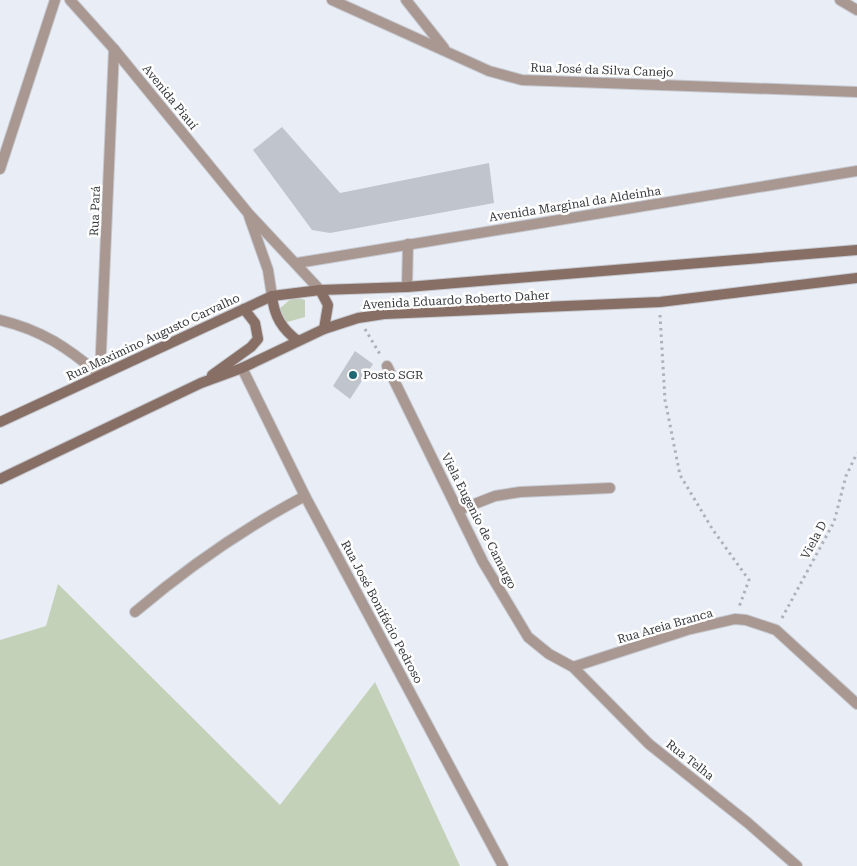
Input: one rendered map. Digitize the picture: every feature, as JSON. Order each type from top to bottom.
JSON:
[{"type":"main road","name":"Avenida Eduardo Roberto Daher","points":[[320,290],[407,287],[857,250]]},
{"type":"main road","name":"Avenida Eduardo Roberto Daher","points":[[0,479],[201,383],[242,368],[324,329],[358,318],[384,314],[660,302],[857,278]]},
{"type":"main road","name":"Rua Maximino Augusto Carvalho","points":[[0,422],[272,296],[320,290]]},
{"type":"main road","points":[[320,290],[328,305],[324,329]]},
{"type":"main road","points":[[272,296],[278,320],[287,333],[298,341]]},
{"type":"main road","points":[[201,383],[251,347],[258,339],[255,323],[244,309]]},
{"type":"street","points":[[0,169],[55,0]]},
{"type":"street","name":"Avenida Piauí","points":[[70,0],[114,49],[248,213],[298,263],[320,290]]},
{"type":"street","points":[[406,0],[445,49]]},
{"type":"street","points":[[840,0],[857,10]]},
{"type":"street","name":"Rua José da Silva Canejo","points":[[341,2],[445,49],[488,71],[522,80],[857,92]]},
{"type":"street","name":"Rua Pará","points":[[100,375],[114,49]]},
{"type":"street","name":"Avenida Marginal da Aldeinha","points":[[298,263],[857,171]]},
{"type":"street","name":"Avenida Piauí","points":[[248,213],[268,270],[272,296]]},
{"type":"street","points":[[407,287],[408,244]]},
{"type":"street","points":[[0,320],[22,325],[66,346],[100,375]]},
{"type":"street","name":"Viela Eugenio de Camargo","points":[[387,366],[483,562],[528,637],[549,654],[573,668]]},
{"type":"street","name":"Rua José Bonifácio Pedroso","points":[[242,368],[306,496],[503,866]]},
{"type":"street","points":[[459,510],[495,496],[520,492],[610,488]]},
{"type":"street","points":[[135,612],[181,573],[235,536],[262,518],[306,496]]},
{"type":"street","name":"Rua Areia Branca","points":[[573,668],[687,630],[735,619],[746,620],[776,630],[857,704]]},
{"type":"street","name":"Rua Telha","points":[[573,668],[649,744],[748,823],[797,866]]},
{"type":"path","points":[[660,302],[666,400],[680,474],[714,530],[749,580],[735,619]]},
{"type":"path","points":[[358,318],[387,366]]},
{"type":"path","name":"Viela D","points":[[776,630],[834,522],[846,476],[857,453]]},
{"type":"green space","points":[[293,297],[305,300],[305,317],[284,323],[278,310]]},
{"type":"green space","points":[[58,584],[280,805],[375,682],[460,866],[0,866],[0,640],[46,626]]},
{"type":"building","points":[[282,127],[340,193],[489,163],[494,203],[330,233],[312,230],[253,150]]},
{"type":"building","name":"Posto SGR","points":[[355,351],[373,364],[350,399],[333,386]]},
{"type":"place","name":"Posto SGR","points":[[353,375]]}]
